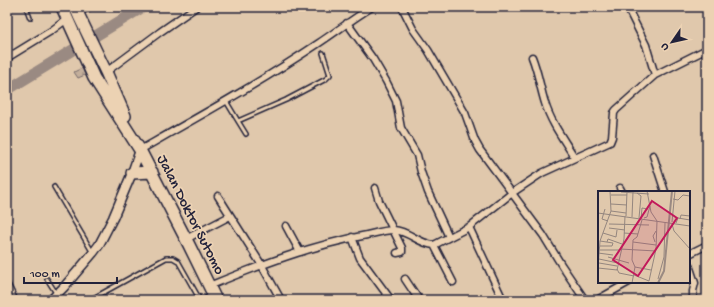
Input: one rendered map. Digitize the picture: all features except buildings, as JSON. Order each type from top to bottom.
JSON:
[{"type":"highway","name":"Jalan Doktor Sutomo","points":[[62,7],[94,78],[138,147],[152,172],[213,293]]},
{"type":"highway","name":"Jalan Doktor Sutomo","points":[[77,12],[106,72],[138,147]]},
{"type":"highway","points":[[132,173],[152,172]]},
{"type":"street","points":[[77,12],[90,7]]},
{"type":"street","points":[[106,72],[196,7]]},
{"type":"street","points":[[54,298],[93,253],[112,218],[132,173],[138,147],[226,101],[319,43],[372,7]]},
{"type":"street","points":[[402,7],[413,29],[428,50],[465,114],[480,150],[550,245],[585,300]]},
{"type":"street","points":[[627,7],[646,45],[655,74]]},
{"type":"street","points":[[7,58],[67,20]]},
{"type":"street","points":[[347,23],[374,59],[392,92],[396,101],[401,128],[417,155],[428,192],[449,237]]},
{"type":"street","points":[[213,293],[261,264],[352,238],[394,230],[409,234],[428,245],[434,245],[469,227],[512,193],[542,173],[610,142],[612,137],[613,117],[616,110],[655,74],[707,49]]},
{"type":"street","points":[[532,57],[552,122],[575,158]]},
{"type":"street","points":[[653,155],[665,191]]},
{"type":"street","points":[[375,188],[379,201],[402,248],[402,252],[397,253]]},
{"type":"street","points":[[218,196],[261,264],[281,300]]},
{"type":"street","points":[[186,239],[230,216]]},
{"type":"street","points":[[286,226],[300,252]]},
{"type":"street","points":[[469,227],[503,300]]},
{"type":"street","points":[[352,238],[360,258],[391,300]]},
{"type":"street","points":[[434,245],[453,282]]},
{"type":"street","points":[[690,254],[707,246]]},
{"type":"street","points":[[690,267],[695,283],[693,300]]},
{"type":"street","points":[[404,279],[419,300]]},
{"type":"street","points":[[597,300],[627,283]]},
{"type":"lane","points":[[26,7],[30,18]]},
{"type":"lane","points":[[238,121],[286,100],[326,79],[330,75],[323,53]]},
{"type":"lane","points":[[226,101],[246,134]]},
{"type":"lane","points":[[54,187],[93,253]]},
{"type":"lane","points":[[90,300],[166,258],[173,258],[178,261],[201,300],[213,293]]},
{"type":"lane","points":[[47,279],[54,298]]},
{"type":"lane","points":[[7,282],[16,300]]},
{"type":"shaded area","points":[[82,68],[85,75],[78,78],[74,72]]},
{"type":"waterway","points":[[7,90],[143,7]]}]
